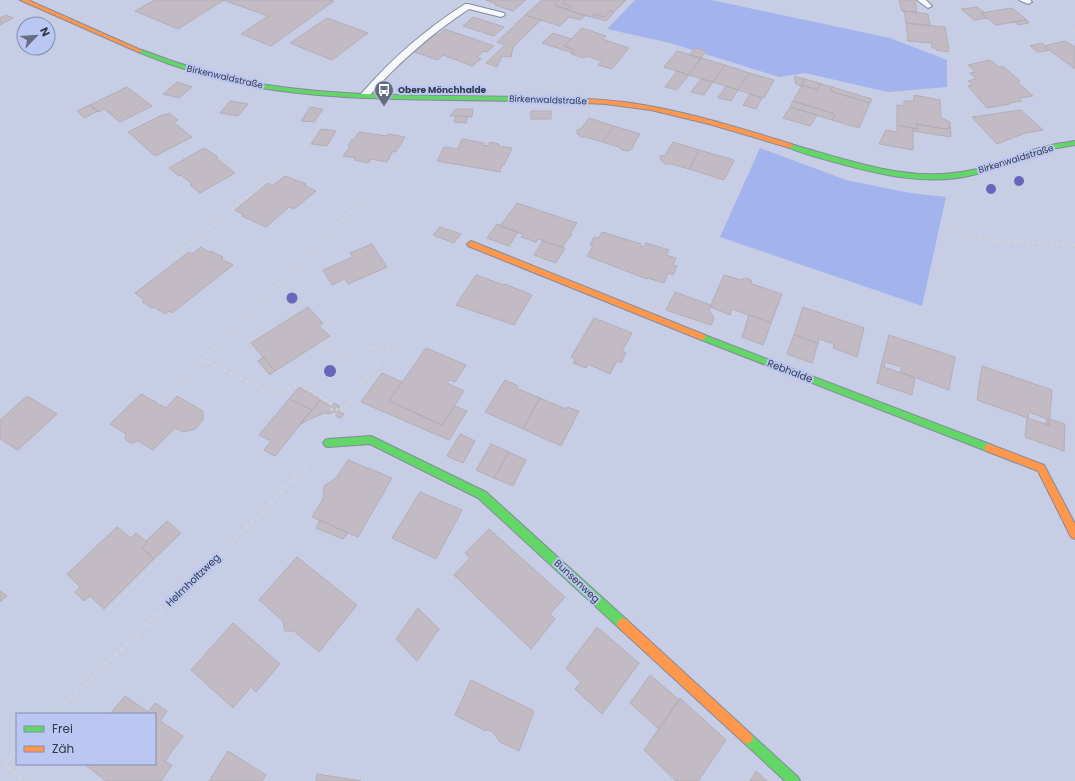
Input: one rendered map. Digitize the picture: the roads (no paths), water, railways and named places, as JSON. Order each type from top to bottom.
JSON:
[{"type":"street","name":"Birkenwaldstraße","points":[[22,0],[128,47],[170,63],[213,75],[258,85],[297,90],[365,95],[589,101],[639,106],[670,112],[730,128],[858,167],[892,173],[925,176],[951,176],[1005,164],[1046,148],[1075,143]]},
{"type":"street","name":"Rebhalde","points":[[471,244],[725,346],[1041,468],[1075,534]]},
{"type":"street","name":"Bunsenweg","points":[[328,443],[371,440],[482,495],[794,781]]},
{"type":"lane","points":[[921,0],[928,6]]},
{"type":"lane","points":[[365,95],[386,70],[444,21],[468,6],[501,15]]},
{"type":"place","name":"Obere Mönchhalde","points":[[384,107]]}]
